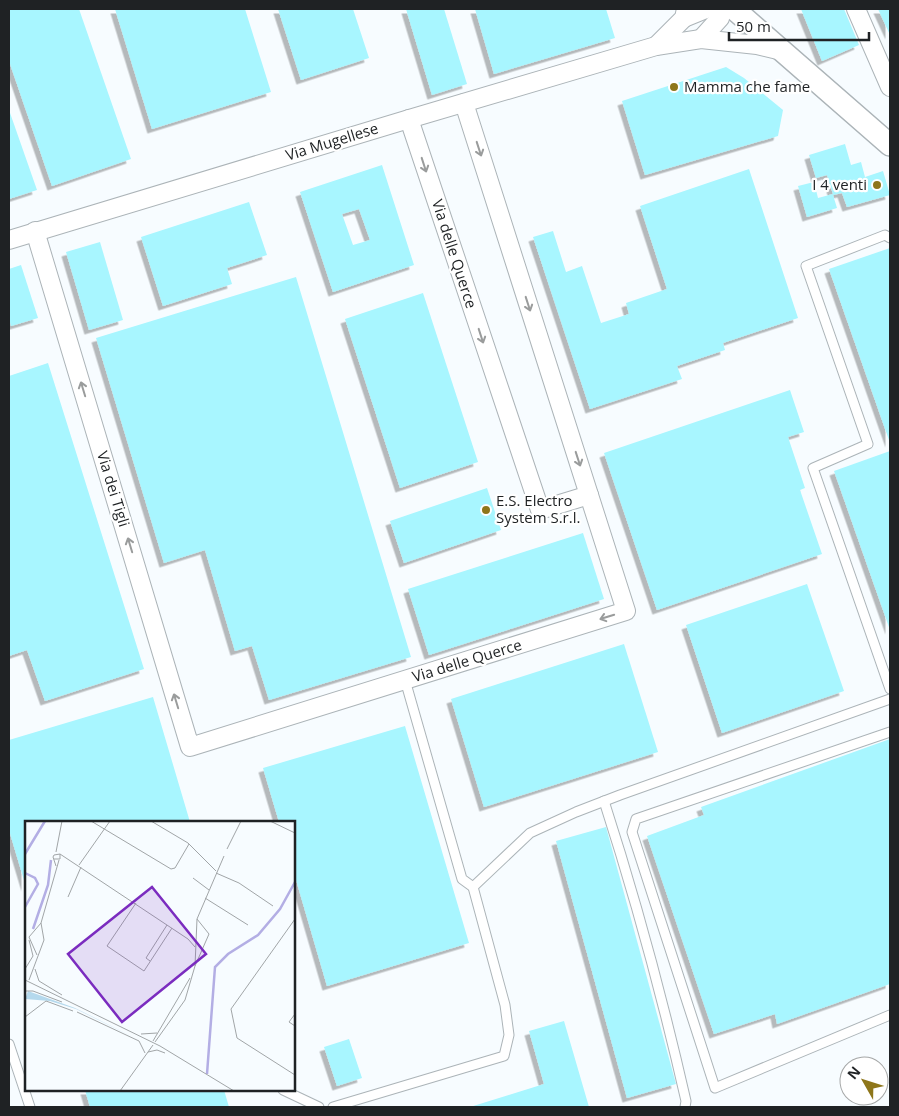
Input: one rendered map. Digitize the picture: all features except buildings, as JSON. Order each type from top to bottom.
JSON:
[{"type":"street","name":"Via Mugellese","points":[[656,46],[685,14],[706,9]]},
{"type":"street","points":[[701,39],[720,18],[722,9]]},
{"type":"street","points":[[734,9],[890,145]]},
{"type":"street","points":[[856,9],[890,87]]},
{"type":"street","name":"Via Mugellese","points":[[9,240],[464,102],[656,46],[701,39],[757,45],[785,52]]},
{"type":"street","name":"Via delle Querce","points":[[190,747],[626,611],[464,102]]},
{"type":"street","name":"Via delle Querce","points":[[409,119],[540,510],[589,494]]},
{"type":"street","name":"Via dei Tigli","points":[[36,232],[190,747]]},
{"type":"lane","points":[[890,238],[885,235],[806,266],[868,444],[813,468],[890,689]]},
{"type":"lane","points":[[333,1107],[504,1056],[509,1035],[505,1005],[472,887],[462,878],[405,680]]},
{"type":"lane","points":[[472,887],[530,833],[576,812],[890,699]]},
{"type":"lane","points":[[890,732],[636,819],[632,832],[715,1088],[890,1015]]},
{"type":"lane","points":[[604,801],[631,884],[665,1009],[686,1101],[685,1107]]},
{"type":"lane","points":[[9,1044],[30,1107]]},
{"type":"lane","points":[[285,1091],[319,1107]]},
{"type":"place","name":"Mamma che fame","points":[[674,87]]},
{"type":"place","name":"I 4 venti","points":[[877,185]]},
{"type":"place","name":"E.S. Electro System S.r.l.","points":[[486,510]]}]
